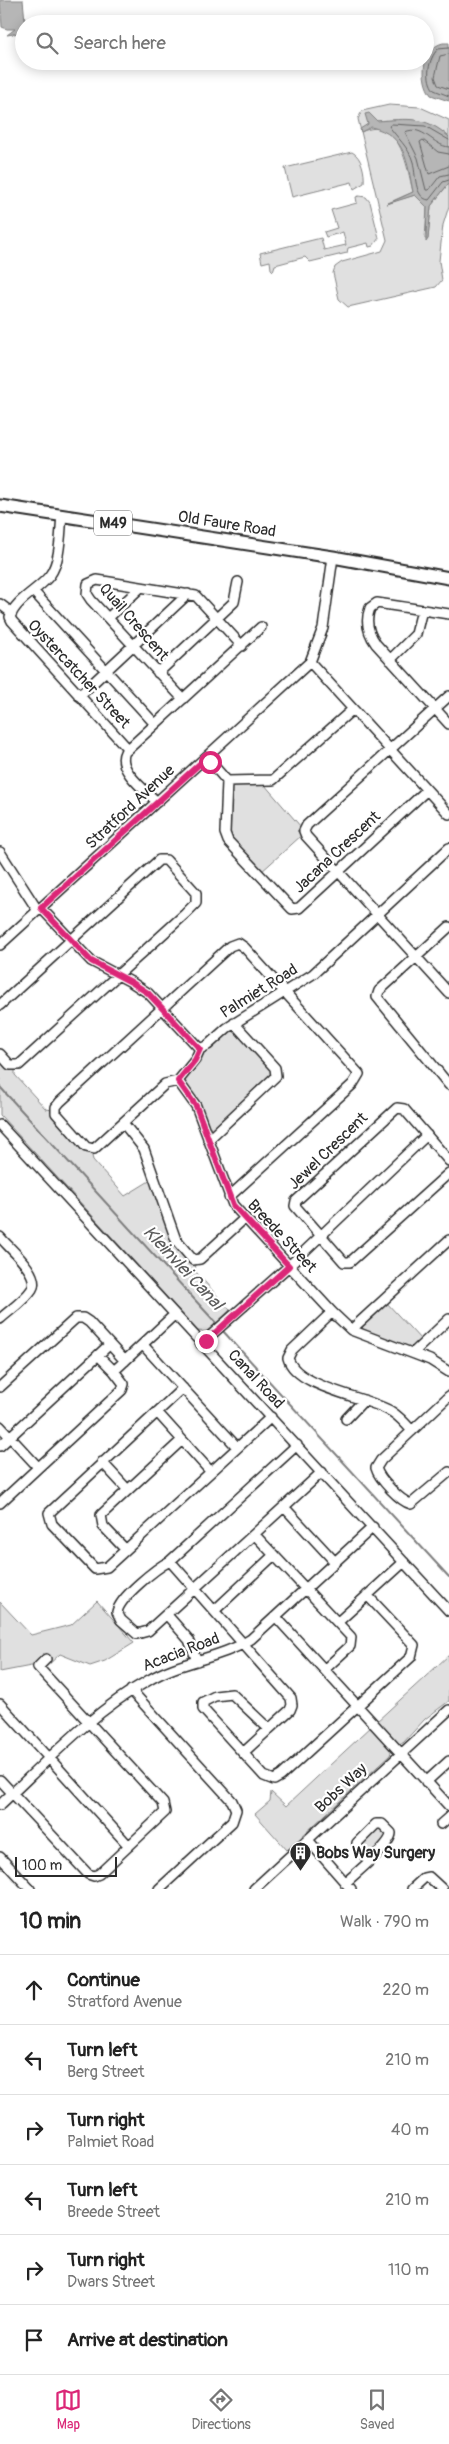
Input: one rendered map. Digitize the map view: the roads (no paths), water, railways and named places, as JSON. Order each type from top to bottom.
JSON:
[{"type":"main road","name":"Old Faure Road","points":[[0,506],[333,557],[449,578]]},
{"type":"street","name":"Oystercatcher Street","points":[[62,515],[54,569],[10,617],[14,625],[128,749]]},
{"type":"street","name":"Stratford Avenue","points":[[0,945],[310,662],[323,628],[333,557]]},
{"type":"street","name":"Quail Crescent","points":[[183,699],[87,594],[88,584],[97,580],[196,596],[242,646]]},
{"type":"street","points":[[158,673],[234,602],[238,582]]},
{"type":"street","points":[[108,618],[140,588]]},
{"type":"street","points":[[33,591],[155,724]]},
{"type":"street","points":[[79,696],[188,594]]},
{"type":"street","points":[[449,614],[382,603],[370,608],[367,624],[371,638],[449,724]]},
{"type":"street","points":[[0,604],[12,613]]},
{"type":"street","points":[[390,660],[416,634],[422,610]]},
{"type":"street","points":[[157,802],[124,766],[122,757],[128,749],[261,627]]},
{"type":"street","points":[[310,662],[449,814]]},
{"type":"street","points":[[449,696],[307,825],[304,831],[306,836],[338,872],[449,993]]},
{"type":"street","points":[[206,758],[228,781],[269,781],[276,779],[353,709]]},
{"type":"street","name":"Jacana Crescent","points":[[228,781],[226,839],[287,906],[292,909],[299,908],[427,790]]},
{"type":"street","name":"Palmiet Road","points":[[164,1009],[56,1107],[57,1116],[90,1150],[98,1148],[165,1084],[178,1081],[195,1060],[200,1049],[208,1045],[234,1023],[313,974],[449,848]]},
{"type":"street","points":[[0,852],[40,910],[70,941],[91,961],[140,987],[164,1009],[200,1049]]},
{"type":"street","points":[[0,1005],[155,863],[162,859],[166,860],[196,893],[196,903],[20,1065],[10,1065],[0,1054]]},
{"type":"street","points":[[449,927],[379,991],[377,999],[449,1085]]},
{"type":"street","points":[[164,1009],[234,944],[238,943],[245,948],[357,1069],[359,1076],[353,1084],[229,1197]]},
{"type":"street","points":[[208,1140],[276,1076],[275,1068],[234,1023]]},
{"type":"street","name":"Breede Street","points":[[178,1081],[196,1106],[229,1197],[245,1218],[289,1266],[351,1330],[430,1360],[449,1372]]},
{"type":"street","name":"Jewel Crescent","points":[[449,1160],[404,1109],[400,1107],[391,1112],[295,1204],[296,1210],[344,1262],[350,1262],[449,1173]]},
{"type":"street","points":[[124,1124],[144,1149],[176,1240],[193,1260],[200,1259],[245,1218]]},
{"type":"street","name":"Canal Road","points":[[0,1125],[174,1315],[204,1342],[449,1611]]},
{"type":"street","points":[[204,1342],[289,1266],[427,1136]]},
{"type":"street","points":[[0,1237],[32,1274],[34,1283],[32,1290],[0,1319]]},
{"type":"street","points":[[351,1330],[449,1240]]},
{"type":"street","points":[[332,1312],[292,1350],[288,1360],[304,1377],[393,1413],[412,1430]]},
{"type":"street","points":[[114,1371],[174,1315]]},
{"type":"street","points":[[0,1387],[76,1318],[86,1320],[125,1361]]},
{"type":"street","points":[[413,1353],[449,1319]]},
{"type":"street","points":[[0,1446],[110,1345]]},
{"type":"street","points":[[144,1345],[237,1447]]},
{"type":"street","points":[[0,1503],[122,1390],[124,1384],[98,1355]]},
{"type":"street","points":[[183,1388],[53,1508],[49,1517],[52,1524],[95,1569],[107,1567],[271,1417]]},
{"type":"street","points":[[449,1396],[378,1464],[377,1471],[403,1500],[411,1504],[449,1472]]},
{"type":"street","points":[[346,1419],[364,1400]]},
{"type":"street","points":[[157,1412],[210,1471]]},
{"type":"street","points":[[0,1426],[38,1467]]},
{"type":"street","points":[[125,1549],[100,1521],[104,1510],[182,1440]]},
{"type":"street","points":[[297,1445],[170,1561],[158,1567],[145,1579],[118,1608],[117,1612],[121,1620],[134,1633],[141,1635],[148,1631],[285,1508],[322,1472]]},
{"type":"street","points":[[102,1462],[127,1489]]},
{"type":"street","points":[[285,1508],[335,1562]]},
{"type":"street","name":"Acacia Road","points":[[0,1805],[88,1723],[130,1690],[159,1674],[243,1644],[373,1527]]},
{"type":"street","points":[[255,1535],[347,1632],[352,1642],[350,1646],[325,1669]]},
{"type":"street","points":[[214,1611],[274,1555]]},
{"type":"street","points":[[170,1561],[291,1698],[290,1710],[244,1753]]},
{"type":"street","points":[[338,1622],[404,1562]]},
{"type":"street","points":[[269,1729],[232,1694],[227,1693],[205,1700],[202,1704],[203,1709],[268,1779],[274,1780],[281,1776],[411,1657],[414,1650],[411,1641],[367,1595]]},
{"type":"street","points":[[167,1615],[189,1640],[197,1661]]},
{"type":"street","points":[[276,1616],[449,1806]]},
{"type":"street","points":[[0,1780],[90,1876],[99,1874],[163,1815],[165,1807],[38,1667],[46,1660]]},
{"type":"street","points":[[130,1690],[232,1801],[236,1810],[232,1822],[169,1886],[159,1889]]},
{"type":"street","points":[[0,1704],[130,1846]]},
{"type":"street","name":"Bobs Way","points":[[258,1888],[449,1710]]},
{"type":"street","points":[[426,1782],[449,1761]]},
{"type":"street","points":[[442,1824],[449,1817]]},
{"type":"street","points":[[308,1840],[348,1886],[369,1860]]},
{"type":"street","points":[[0,1857],[30,1889]]},
{"type":"street","points":[[412,1889],[429,1877],[442,1889]]},
{"type":"water","points":[[0,0],[23,0],[24,15],[15,15],[15,29],[2,27]]},
{"type":"water","points":[[15,29],[15,34],[7,35]]},
{"type":"water","points":[[449,43],[449,101],[431,95],[425,81],[424,70],[434,70],[434,48]]},
{"type":"water","points":[[369,113],[377,121],[407,119],[424,122],[432,125],[449,137],[449,183],[431,206],[428,239],[426,242],[427,207],[415,195],[387,204],[413,192],[409,170],[403,151],[391,136],[371,127],[361,132],[360,129],[368,124],[365,114]]},
{"type":"waterway","name":"Kleinvlei Canal","points":[[0,1087],[217,1324]]},
{"type":"waterway","name":"Kleinvlei Canal","points":[[222,1330],[449,1577]]},
{"type":"place","name":"Bobs Way Surgery","points":[[300,1872]]}]
